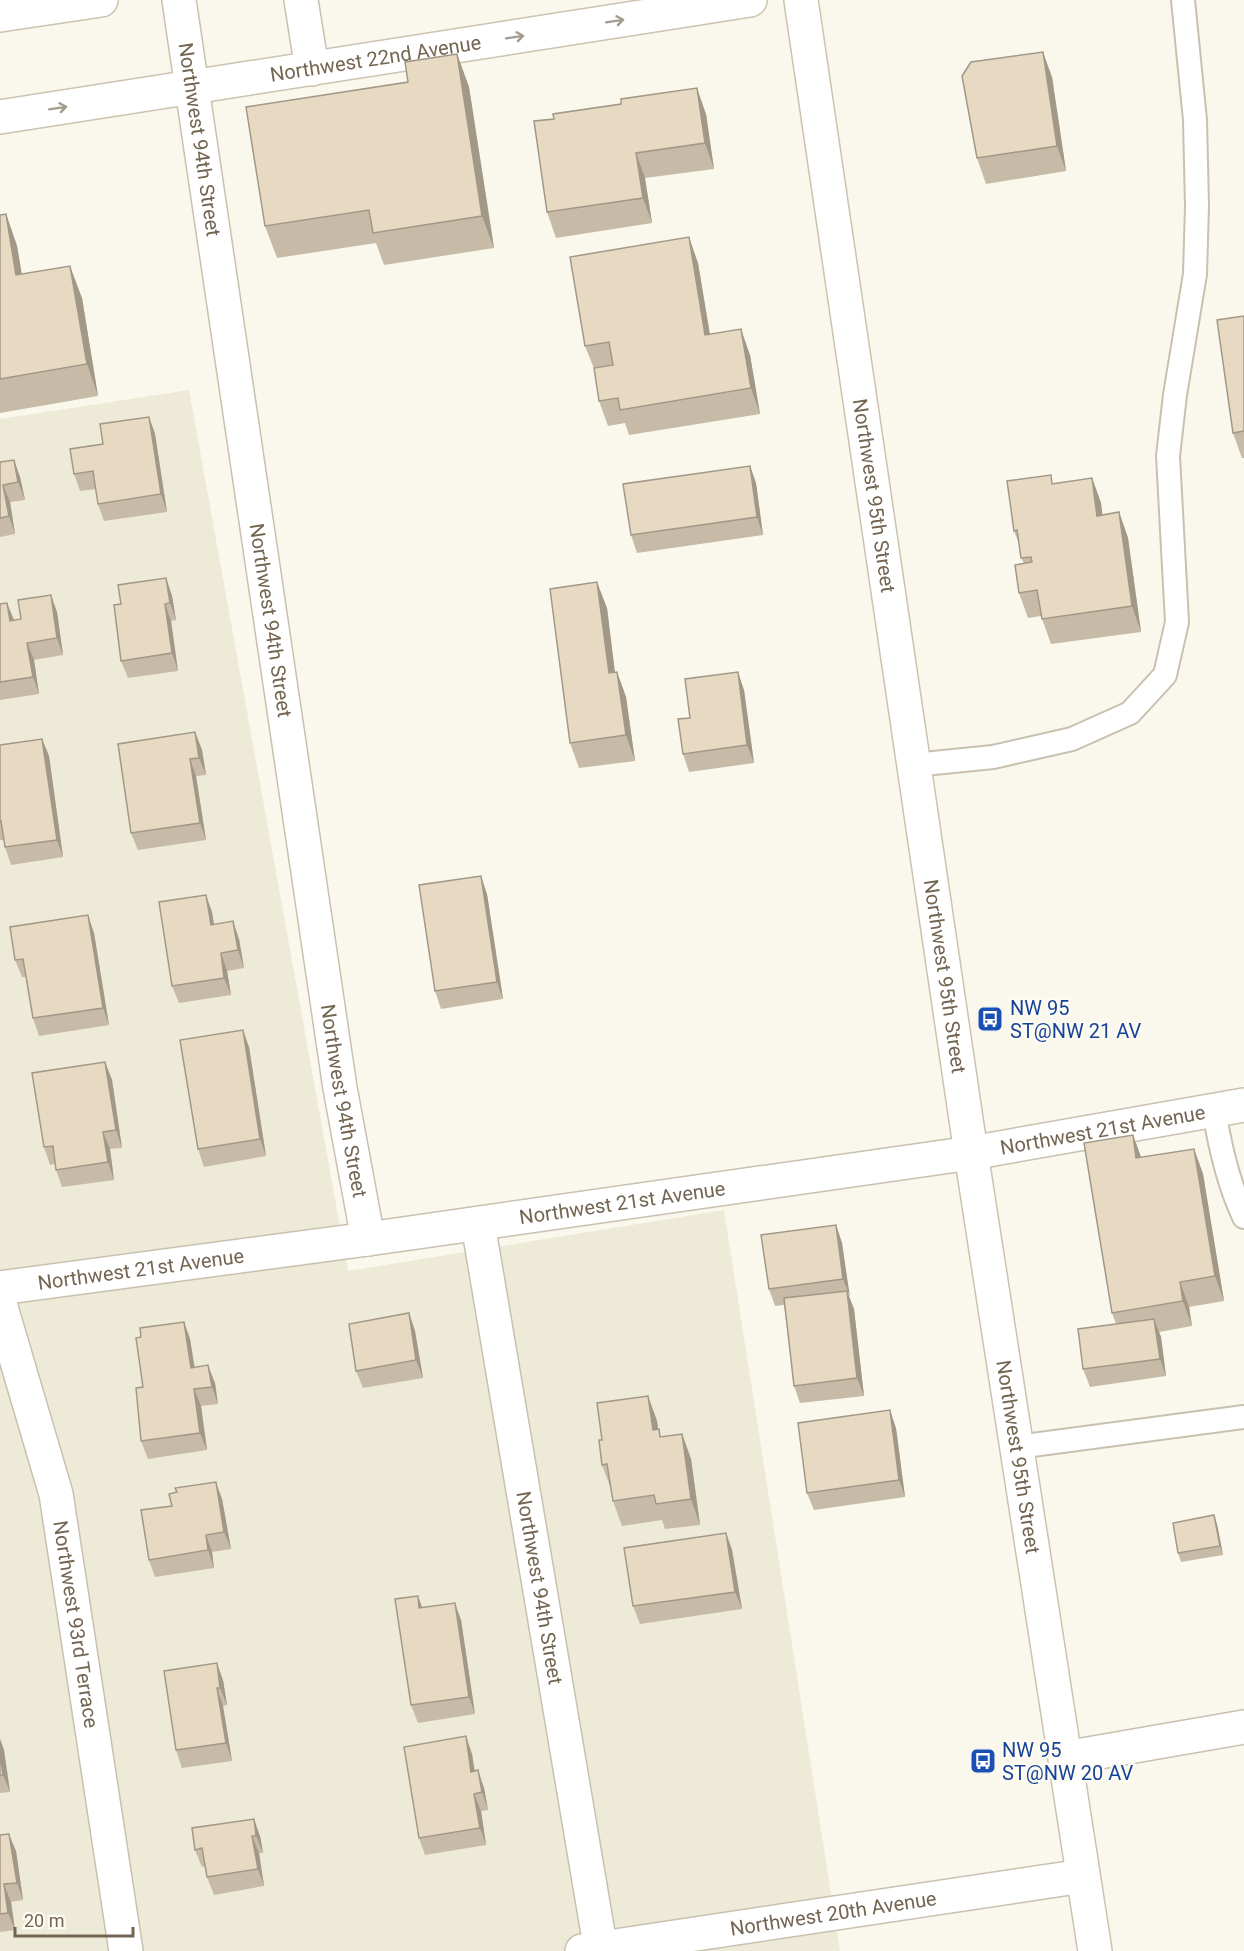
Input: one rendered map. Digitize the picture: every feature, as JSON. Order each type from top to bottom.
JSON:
[{"type":"street","points":[[0,15],[101,0]]},
{"type":"street","name":"Northwest 94th Street","points":[[179,0],[194,87],[340,1088],[368,1239]]},
{"type":"street","points":[[302,0],[312,69]]},
{"type":"street","name":"Northwest 22nd Avenue","points":[[0,117],[750,0]]},
{"type":"street","name":"Northwest 95th Street","points":[[801,0],[971,1153],[1095,1951]]},
{"type":"street","name":"Northwest 21st Avenue","points":[[0,1288],[478,1224],[971,1153],[1229,1108]]},
{"type":"street","name":"Northwest 94th Street","points":[[478,1224],[594,1950]]},
{"type":"street","name":"Northwest 93rd Terrace","points":[[0,1304],[56,1494],[126,1951]]},
{"type":"street","points":[[1065,1758],[1244,1727]]},
{"type":"street","name":"Northwest 20th Avenue","points":[[594,1950],[1083,1876]]},
{"type":"lane","points":[[914,765],[993,757],[1072,738],[1130,713],[1165,675],[1177,622],[1167,456],[1174,395],[1188,325],[1195,274],[1197,206],[1195,120],[1183,0]]},
{"type":"lane","points":[[1229,1108],[1220,1147],[1232,1191],[1244,1217]]},
{"type":"lane","points":[[1017,1448],[1244,1417]]},
{"type":"shaded area","points":[[189,390],[348,1271],[724,1210],[840,1951],[0,1951],[0,419]]},
{"type":"building","points":[[1043,52],[1057,146],[977,158],[962,76],[971,62]]},
{"type":"building","points":[[457,54],[482,216],[373,233],[369,210],[265,226],[246,107],[408,82],[405,62]]},
{"type":"building","points":[[697,88],[705,143],[636,153],[643,198],[547,212],[534,121],[554,119],[553,114],[621,104],[621,99]]},
{"type":"building","points":[[6,214],[16,275],[70,266],[87,364],[0,379],[0,215]]},
{"type":"building","points":[[689,237],[705,335],[741,329],[751,388],[620,410],[618,398],[599,401],[594,368],[613,365],[609,342],[585,346],[570,257]]},
{"type":"building","points":[[1244,316],[1244,431],[1233,433],[1217,320]]},
{"type":"building","points":[[149,417],[161,494],[98,504],[93,471],[74,474],[70,449],[103,444],[100,424]]},
{"type":"building","points":[[14,460],[18,482],[3,485],[9,516],[0,518],[0,462]]},
{"type":"building","points":[[750,466],[757,517],[631,535],[623,484]]},
{"type":"building","points":[[1051,475],[1052,484],[1092,478],[1097,516],[1119,512],[1132,606],[1042,619],[1037,590],[1019,593],[1015,565],[1032,562],[1031,557],[1021,558],[1017,530],[1014,531],[1007,481]]},
{"type":"building","points":[[166,578],[170,603],[165,604],[172,653],[121,661],[114,605],[121,604],[118,585]]},
{"type":"building","points":[[597,582],[609,673],[617,672],[626,735],[570,743],[550,589]]},
{"type":"building","points":[[51,595],[57,638],[27,643],[33,677],[0,682],[0,604],[7,603],[10,621],[21,619],[18,600]]},
{"type":"building","points":[[738,672],[747,745],[683,754],[678,719],[690,718],[685,679]]},
{"type":"building","points":[[195,732],[199,758],[190,759],[200,823],[131,833],[118,744]]},
{"type":"building","points":[[42,739],[57,840],[5,847],[0,822],[0,745]]},
{"type":"building","points":[[481,876],[497,982],[435,991],[419,885]]},
{"type":"building","points":[[206,895],[211,925],[233,921],[238,950],[221,953],[224,978],[172,986],[159,902]]},
{"type":"building","points":[[88,915],[103,1008],[33,1018],[23,959],[15,960],[10,927]]},
{"type":"building","points":[[243,1030],[260,1139],[198,1149],[180,1040]]},
{"type":"building","points":[[105,1062],[116,1130],[103,1132],[108,1162],[56,1170],[53,1146],[44,1147],[32,1073]]},
{"type":"building","points":[[1133,1135],[1136,1158],[1194,1149],[1215,1276],[1180,1282],[1183,1301],[1112,1313],[1084,1143]]},
{"type":"building","points":[[836,1225],[843,1279],[769,1289],[761,1235]]},
{"type":"building","points":[[847,1291],[857,1378],[794,1386],[784,1298]]},
{"type":"building","points":[[409,1313],[416,1360],[356,1371],[349,1324]]},
{"type":"building","points":[[1154,1319],[1160,1359],[1083,1369],[1078,1329]]},
{"type":"building","points":[[184,1322],[191,1368],[208,1365],[212,1387],[194,1389],[200,1433],[141,1441],[136,1388],[143,1387],[136,1338],[141,1337],[140,1328]]},
{"type":"building","points":[[648,1396],[653,1430],[659,1429],[660,1437],[682,1434],[691,1499],[656,1504],[654,1495],[613,1501],[607,1464],[602,1465],[599,1440],[602,1440],[597,1403]]},
{"type":"building","points":[[890,1410],[899,1480],[807,1493],[798,1423]]},
{"type":"building","points":[[216,1482],[224,1532],[206,1535],[208,1550],[149,1560],[141,1510],[172,1506],[169,1494],[177,1492],[175,1488]]},
{"type":"building","points":[[1214,1515],[1220,1546],[1178,1553],[1173,1523]]},
{"type":"building","points":[[726,1533],[735,1592],[633,1606],[624,1548]]},
{"type":"building","points":[[418,1596],[419,1608],[455,1603],[469,1697],[411,1705],[395,1599]]},
{"type":"building","points":[[217,1663],[220,1688],[217,1688],[226,1743],[176,1750],[164,1671]]},
{"type":"building","points":[[466,1736],[471,1772],[478,1770],[482,1792],[474,1794],[480,1828],[419,1838],[404,1747]]},
{"type":"building","points":[[0,1751],[3,1775],[0,1775]]},
{"type":"building","points":[[254,1819],[256,1836],[252,1836],[258,1869],[207,1877],[202,1848],[195,1850],[192,1828]]},
{"type":"building","points":[[9,1834],[17,1883],[4,1884],[8,1913],[0,1914],[0,1835]]},
{"type":"place","name":"NW 95 ST@NW 21 AV","points":[[990,1019]]},
{"type":"place","name":"NW 95 ST@NW 20 AV","points":[[983,1761]]}]
